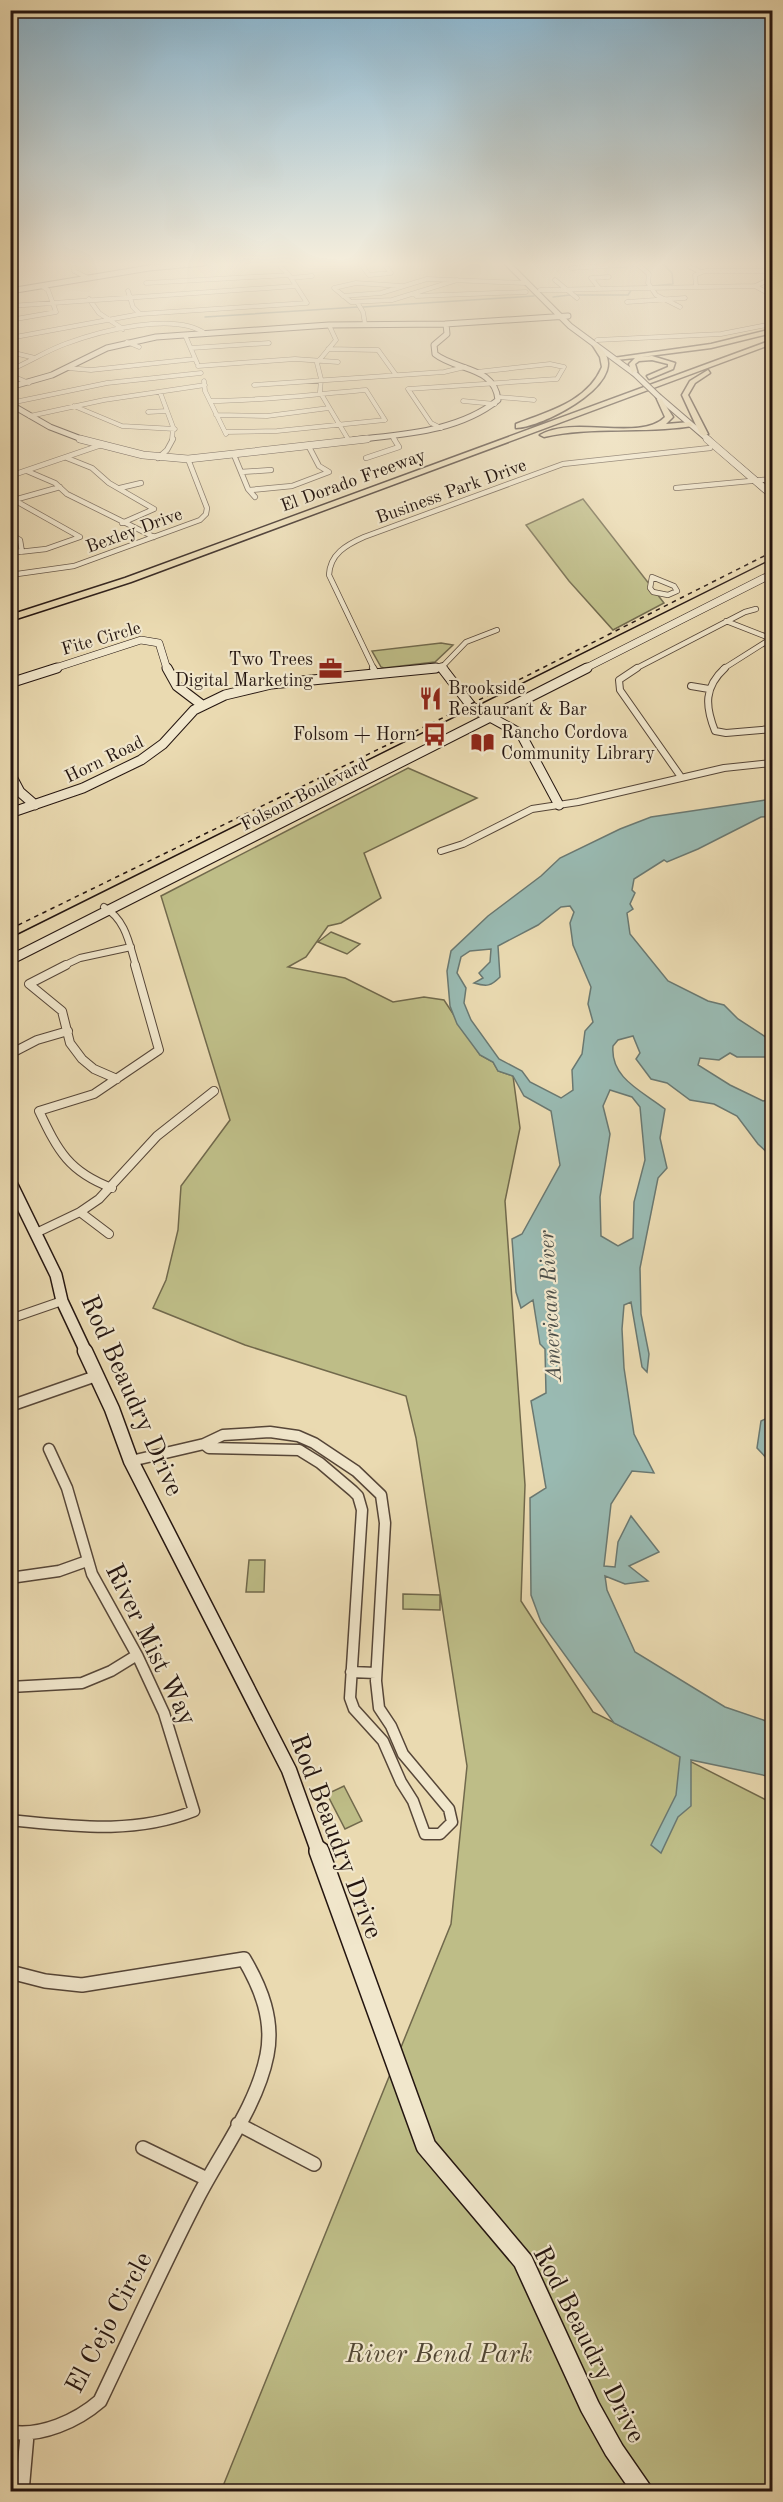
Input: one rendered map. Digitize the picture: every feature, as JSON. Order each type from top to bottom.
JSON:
[{"type":"highway","points":[[488,439],[573,402],[587,392],[596,380]]},
{"type":"highway","points":[[616,393],[643,380]]},
{"type":"highway","name":"El Dorado Freeway","points":[[10,611],[102,580],[650,380]]},
{"type":"highway","name":"El Dorado Freeway","points":[[10,618],[128,579],[671,380]]},
{"type":"highway","points":[[659,397],[669,417],[663,423],[637,426],[610,416],[621,404],[676,380]]},
{"type":"highway","points":[[697,380],[687,388],[686,402],[704,434]]},
{"type":"highway","points":[[452,461],[565,430],[639,429],[690,424]]},
{"type":"street","points":[[21,380],[29,383]]},
{"type":"street","points":[[10,387],[37,380]]},
{"type":"street","points":[[10,403],[107,383],[137,380]]},
{"type":"street","points":[[203,380],[210,401],[216,416],[227,434],[385,420],[366,390],[263,401],[210,401]]},
{"type":"street","points":[[321,380],[321,394],[348,439]]},
{"type":"street","points":[[254,385],[325,380]]},
{"type":"street","points":[[10,403],[60,432],[101,445],[158,458],[188,459],[348,439],[392,436],[441,428],[483,412],[495,404],[498,397],[487,380]]},
{"type":"street","points":[[537,380],[542,386]]},
{"type":"street","points":[[441,428],[431,423],[408,389],[542,380]]},
{"type":"street","points":[[640,380],[732,459],[772,503]]},
{"type":"street","points":[[30,416],[74,406],[205,385]]},
{"type":"street","points":[[158,458],[172,444],[175,429],[160,392]]},
{"type":"street","points":[[498,397],[534,400]]},
{"type":"street","points":[[464,401],[495,404]]},
{"type":"street","points":[[74,406],[105,423],[126,429],[175,429]]},
{"type":"street","points":[[216,416],[267,416],[329,408]]},
{"type":"street","points":[[148,412],[167,411]]},
{"type":"street","points":[[690,424],[689,427],[710,448],[772,495]]},
{"type":"street","points":[[366,458],[399,447],[392,436]]},
{"type":"street","points":[[10,476],[101,445]]},
{"type":"street","points":[[249,490],[292,486],[329,472],[319,466],[308,445]]},
{"type":"street","points":[[710,448],[732,459]]},
{"type":"street","name":"Business Park Drive","points":[[376,673],[329,575],[332,560],[343,548],[366,537],[563,464],[710,448]]},
{"type":"street","points":[[234,455],[249,490],[255,496]]},
{"type":"street","points":[[67,458],[89,467],[120,489],[149,504],[154,511],[122,523]]},
{"type":"street","name":"Bexley Drive","points":[[10,575],[74,566],[197,522],[207,512],[188,459]]},
{"type":"street","points":[[241,472],[271,470]]},
{"type":"street","points":[[27,471],[60,487],[122,523],[154,537]]},
{"type":"street","points":[[676,488],[772,479]]},
{"type":"street","points":[[120,489],[141,483]]},
{"type":"street","points":[[10,553],[46,549],[80,537],[14,500],[60,487]]},
{"type":"street","points":[[10,534],[20,540],[22,552]]},
{"type":"street","name":"Folsom Boulevard","points":[[10,952],[107,909],[412,758],[585,664],[772,568]]},
{"type":"street","name":"Folsom Boulevard","points":[[10,960],[368,773],[563,681],[772,574]]},
{"type":"street","points":[[652,577],[668,584],[677,588],[676,592],[661,595],[650,590],[652,577]]},
{"type":"street","points":[[681,777],[620,690],[619,680],[625,674],[726,621],[756,609]]},
{"type":"street","points":[[726,621],[772,639]]},
{"type":"street","points":[[497,630],[466,642],[442,667],[447,671],[465,700],[488,716],[514,728],[521,735],[559,805]]},
{"type":"street","points":[[772,639],[727,664],[717,674],[709,689],[707,708],[716,731],[726,733],[772,729]]},
{"type":"street","name":"Fite Circle","points":[[10,683],[141,640],[153,640],[159,643],[168,674],[175,686],[202,705]]},
{"type":"street","points":[[563,681],[566,676],[585,664]]},
{"type":"street","name":"Horn Road","points":[[10,813],[83,788],[146,757],[163,744],[188,715],[202,705],[225,695],[259,686],[442,667]]},
{"type":"street","points":[[691,686],[709,689]]},
{"type":"street","points":[[772,694],[770,706],[772,718]]},
{"type":"street","points":[[412,758],[414,752],[433,741]]},
{"type":"street","points":[[441,851],[463,844],[521,813],[681,777],[739,766],[772,763]]},
{"type":"street","points":[[10,773],[20,792],[34,805]]},
{"type":"street","points":[[342,793],[342,790],[368,773]]},
{"type":"street","points":[[107,909],[124,926],[159,1050],[94,1094],[39,1111],[60,1155],[69,1167],[87,1179],[112,1188]]},
{"type":"street","points":[[117,1079],[94,1069],[82,1059],[70,1043],[65,1017],[58,1006],[29,984],[80,958],[131,947]]},
{"type":"street","points":[[10,1054],[37,1040],[68,1031]]},
{"type":"street","points":[[36,1233],[80,1212],[112,1188],[157,1136],[214,1091]]},
{"type":"street","name":"Rod Beaudry Drive","points":[[10,1181],[56,1275],[62,1302],[131,1461],[289,1770],[426,2146],[523,2261],[590,2407],[614,2450],[643,2492]]},
{"type":"street","points":[[80,1212],[109,1234]]},
{"type":"street","points":[[10,1319],[62,1302]]},
{"type":"street","points":[[10,1406],[96,1376]]},
{"type":"street","points":[[131,1461],[204,1444],[209,1438],[233,1432],[295,1435],[307,1439],[332,1455],[379,1491],[383,1502],[385,1523],[376,1673],[379,1708],[391,1725],[403,1754],[449,1809],[452,1822],[440,1834],[425,1834],[414,1801],[401,1782],[383,1742],[354,1709],[350,1698],[362,1510],[358,1496],[320,1463],[299,1450],[209,1448],[204,1444]]},
{"type":"street","name":"River Mist Way","points":[[10,1820],[126,1829],[161,1824],[194,1811],[167,1718],[137,1655],[108,1608],[87,1561],[59,1466],[49,1449]]},
{"type":"street","points":[[10,1578],[59,1571],[87,1561]]},
{"type":"street","points":[[10,1687],[82,1683],[111,1671],[137,1655]]},
{"type":"street","points":[[351,1671],[376,1673]]},
{"type":"street","points":[[10,1972],[45,1981],[82,1985],[244,1959]]},
{"type":"street","name":"El Cejo Circle","points":[[10,2432],[27,2435],[83,2416],[100,2401],[207,2179],[238,2124],[261,2074],[268,2044],[265,2006],[260,1988],[244,1959]]},
{"type":"street","points":[[238,2124],[314,2164]]},
{"type":"street","points":[[143,2148],[207,2179]]},
{"type":"street","points":[[22,2492],[27,2435]]},
{"type":"green space","points":[[583,499],[664,603],[613,630],[569,581],[526,525]]},
{"type":"green space","points":[[441,643],[453,645],[435,662],[384,668],[381,667],[372,651]]},
{"type":"green space","name":"River Bend Park","points":[[408,768],[477,798],[364,853],[381,898],[341,923],[328,926],[306,957],[288,967],[345,978],[393,1002],[424,997],[444,1000],[480,1055],[493,1062],[498,1071],[513,1076],[520,1128],[505,1201],[525,1485],[521,1601],[593,1712],[772,1803],[772,2491],[221,2491],[451,1924],[467,1766],[416,1438],[406,1396],[245,1345],[153,1308],[166,1280],[178,1230],[181,1186],[230,1120],[161,896]]},
{"type":"green space","points":[[331,932],[360,944],[347,954],[318,942]]},
{"type":"green space","points":[[249,1560],[265,1560],[264,1592],[246,1592]]},
{"type":"green space","points":[[403,1594],[440,1595],[440,1610],[403,1609]]},
{"type":"green space","points":[[344,1786],[362,1821],[345,1829],[327,1794]]},
{"type":"water","name":"American River","points":[[772,799],[772,816],[761,817],[698,849],[667,862],[664,860],[634,879],[632,890],[635,893],[630,904],[633,909],[627,913],[630,934],[668,981],[708,1001],[724,1005],[738,1019],[772,1041],[772,1068],[768,1057],[737,1057],[730,1053],[719,1060],[700,1058],[698,1065],[730,1085],[763,1101],[772,1099],[772,1157],[758,1144],[737,1116],[714,1104],[690,1100],[667,1083],[651,1079],[636,1059],[640,1053],[633,1036],[618,1040],[613,1046],[613,1057],[622,1075],[629,1083],[665,1109],[660,1138],[667,1168],[658,1178],[640,1268],[641,1314],[649,1354],[647,1372],[642,1367],[631,1302],[624,1305],[622,1329],[624,1368],[634,1434],[654,1473],[632,1471],[611,1504],[604,1566],[615,1567],[618,1542],[631,1516],[659,1552],[629,1566],[648,1581],[625,1584],[605,1576],[607,1590],[635,1652],[725,1707],[772,1723],[772,1777],[691,1760],[691,1806],[678,1817],[661,1853],[651,1845],[676,1795],[680,1757],[614,1723],[541,1622],[531,1595],[530,1498],[546,1488],[531,1401],[546,1393],[545,1349],[540,1344],[533,1300],[521,1308],[516,1292],[512,1239],[522,1234],[560,1165],[551,1111],[524,1096],[513,1076],[498,1071],[493,1062],[480,1055],[457,1024],[450,1006],[447,971],[451,951],[488,916],[541,876],[560,858],[651,817]],"holes":[[[570,906],[574,912],[570,923],[573,945],[591,987],[588,1004],[593,1022],[585,1031],[582,1054],[572,1070],[573,1090],[561,1098],[530,1082],[522,1071],[499,1059],[471,1020],[464,1003],[466,988],[457,973],[461,957],[470,951],[491,949],[490,962],[479,973],[483,978],[474,983],[488,985],[494,982],[500,977],[498,946],[538,925],[561,907]],[[610,1090],[632,1097],[640,1107],[645,1160],[634,1202],[633,1238],[618,1246],[601,1236],[600,1197],[610,1134],[603,1106]]]},
{"type":"water","points":[[772,1416],[772,1464],[757,1448],[761,1421]]},
{"type":"tram line","points":[[10,938],[772,559]]},
{"type":"railway","points":[[10,929],[469,705],[772,552]]},
{"type":"place","name":"Two Trees Digital Marketing","points":[[331,669]]},
{"type":"place","name":"Brookside Restaurant & Bar","points":[[430,698]]},
{"type":"place","name":"Folsom + Horn","points":[[434,734]]},
{"type":"place","name":"Rancho Cordova Community Library","points":[[483,742]]}]
